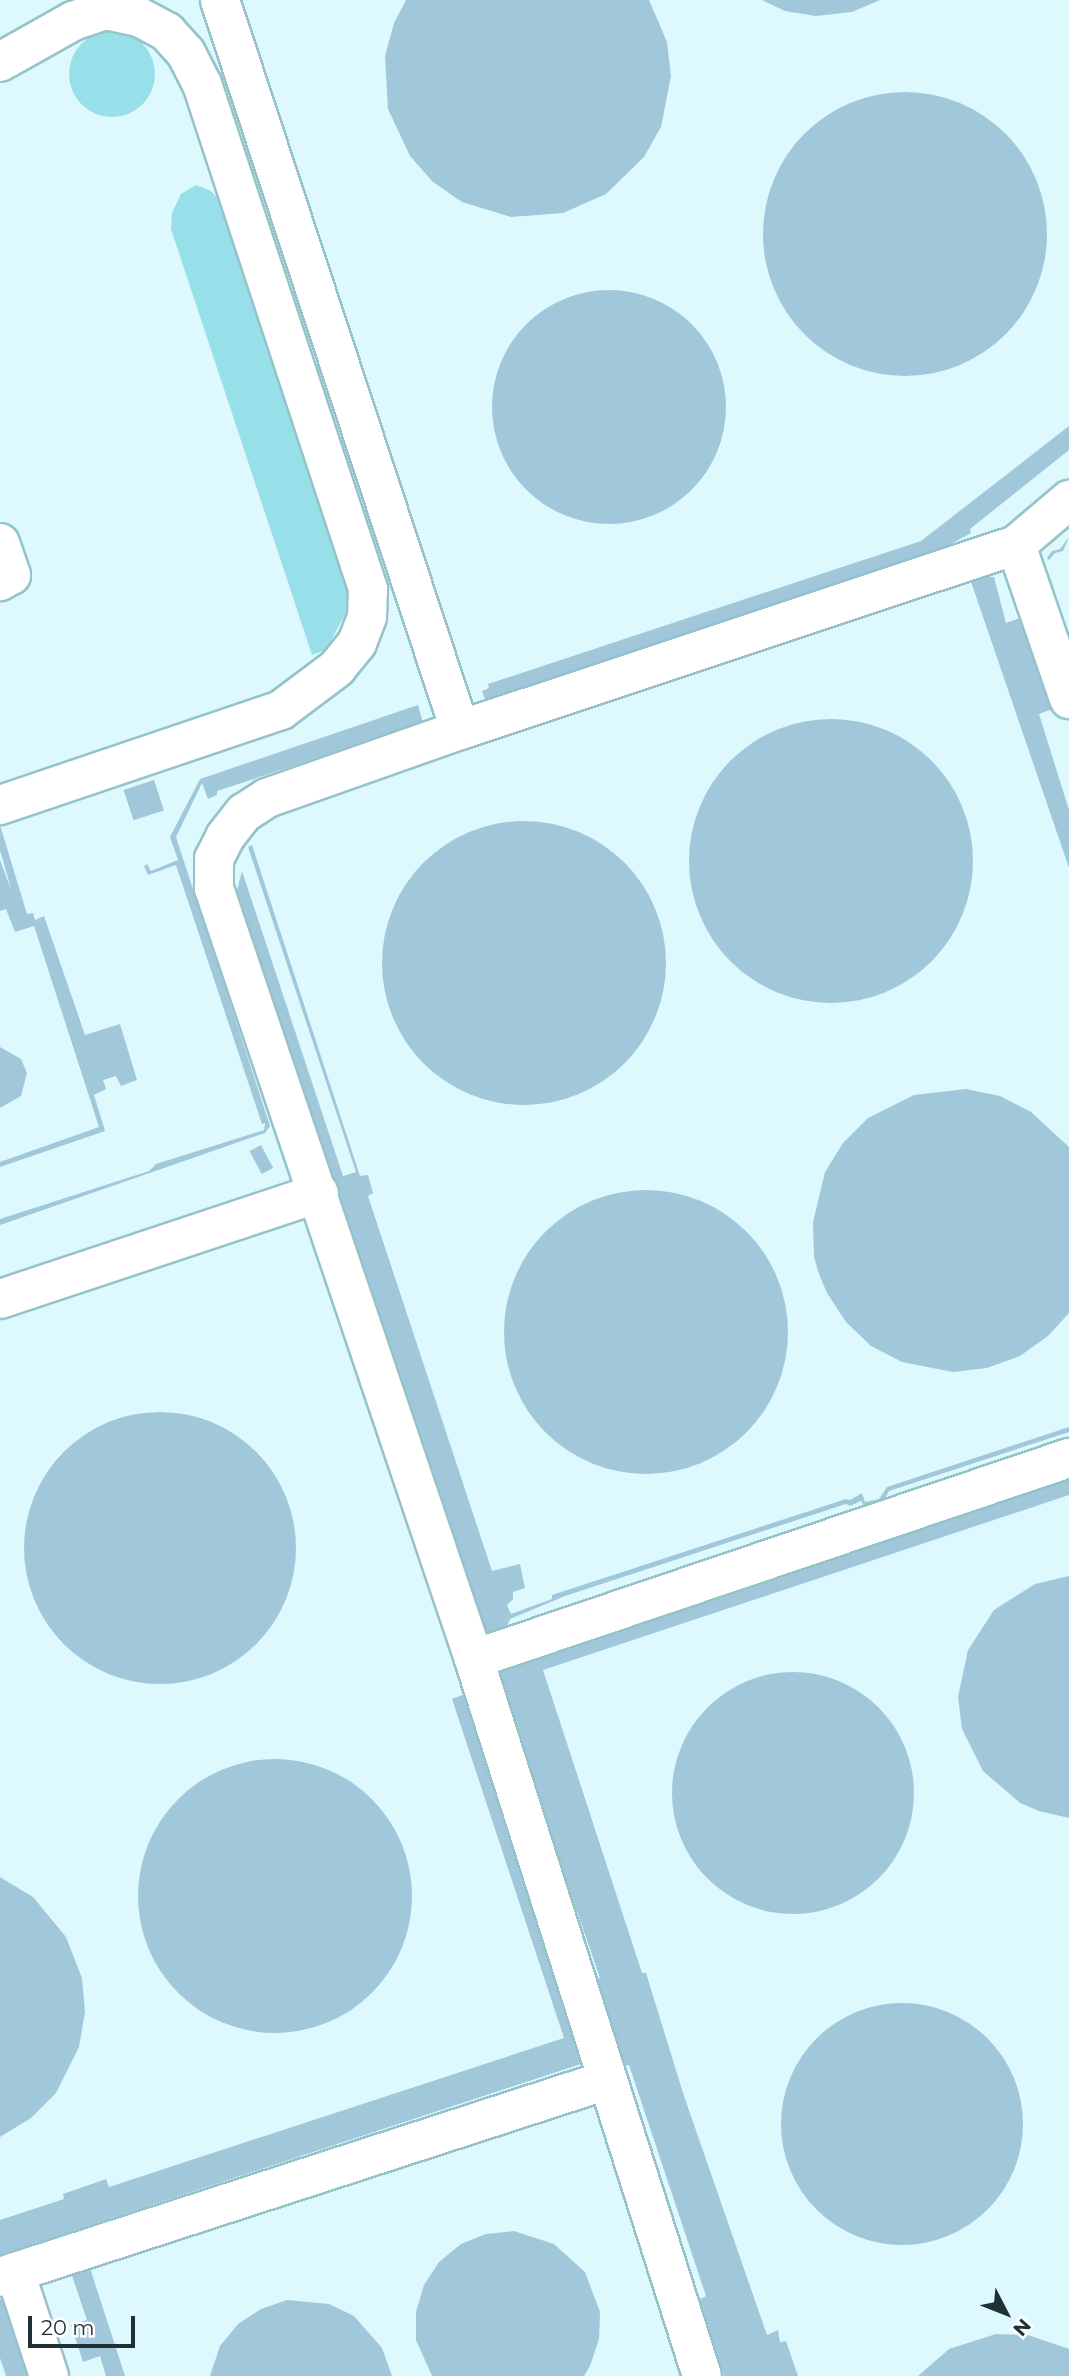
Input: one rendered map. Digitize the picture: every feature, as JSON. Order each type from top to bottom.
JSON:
[{"type":"lane","points":[[220,0],[460,730]]},
{"type":"lane","points":[[0,62],[73,21],[105,10],[139,17],[167,32],[186,53],[201,84],[368,589],[368,617],[357,643],[337,668],[281,710],[0,805]]},
{"type":"lane","points":[[702,2376],[474,1659],[214,888],[214,859],[225,836],[244,813],[267,798],[460,730],[1017,545],[1069,500]]},
{"type":"lane","points":[[0,543],[11,575],[0,581]]},
{"type":"lane","points":[[1017,545],[1069,699]]},
{"type":"lane","points":[[0,1299],[319,1193]]},
{"type":"lane","points":[[474,1659],[1069,1458]]},
{"type":"lane","points":[[49,2376],[7,2275],[607,2080]]},
{"type":"shaded area","points":[[112,31],[129,34],[143,43],[152,57],[155,74],[152,91],[143,105],[129,114],[112,117],[95,114],[81,105],[72,91],[69,74],[72,57],[81,43],[95,34]]},
{"type":"shaded area","points":[[196,185],[211,191],[222,203],[352,601],[326,650],[312,655],[171,229],[172,213],[181,194]]},
{"type":"building","points":[[406,0],[649,0],[667,42],[671,76],[661,127],[644,157],[606,194],[563,213],[511,217],[462,202],[433,182],[410,156],[388,109],[385,56],[394,23]]},
{"type":"building","points":[[762,0],[880,0],[852,12],[816,16],[785,11]]},
{"type":"building","points":[[905,92],[946,98],[972,109],[995,124],[1015,144],[1030,167],[1041,193],[1047,234],[1041,275],[1030,301],[1015,324],[995,344],[972,359],[946,370],[905,376],[864,370],[838,359],[815,344],[795,324],[780,301],[769,275],[763,234],[769,193],[780,167],[795,144],[815,124],[838,109],[864,98]]},
{"type":"building","points":[[598,290],[620,290],[654,299],[692,324],[717,362],[724,384],[724,430],[717,452],[692,490],[664,510],[643,519],[620,524],[598,524],[575,519],[554,510],[535,498],[518,481],[497,441],[492,418],[492,396],[497,373],[506,352],[518,333],[535,316],[575,295]]},
{"type":"building","points":[[1069,426],[1069,450],[970,529],[971,533],[927,557],[486,702],[482,691],[489,688],[488,684],[921,541]]},
{"type":"building","points":[[1069,537],[1063,551],[1055,553],[1049,560],[1047,558],[1052,551],[1060,549]]},
{"type":"building","points":[[969,576],[994,577],[1006,623],[1031,614],[1063,705],[1039,714],[1069,810],[1069,868]]},
{"type":"building","points":[[418,705],[423,723],[217,791],[217,795],[208,799],[202,783],[176,837],[270,1126],[265,1133],[0,1225],[0,1219],[149,1171],[156,1164],[264,1130],[265,1123],[262,1124],[176,865],[148,875],[144,866],[147,864],[151,871],[178,860],[170,837],[200,779]]},
{"type":"building","points":[[831,719],[859,722],[885,730],[910,743],[931,761],[949,782],[962,807],[970,833],[973,861],[970,889],[962,915],[949,940],[931,961],[910,979],[885,992],[859,1000],[831,1003],[803,1000],[777,992],[752,979],[731,961],[713,940],[700,915],[692,889],[689,861],[692,833],[700,807],[713,782],[731,761],[752,743],[777,730],[803,722]]},
{"type":"building","points":[[154,780],[164,810],[133,820],[124,790]]},
{"type":"building","points":[[524,821],[565,827],[591,838],[614,853],[634,873],[649,896],[660,922],[666,963],[660,1004],[649,1030],[634,1053],[614,1073],[591,1088],[565,1099],[524,1105],[483,1099],[457,1088],[434,1073],[414,1053],[399,1030],[388,1004],[382,963],[388,922],[399,896],[414,873],[434,853],[457,838],[483,827]]},
{"type":"building","points":[[0,825],[27,914],[33,913],[35,920],[44,916],[85,1035],[120,1024],[137,1080],[121,1086],[116,1076],[103,1080],[106,1089],[94,1095],[105,1131],[0,1167],[0,1162],[99,1127],[34,926],[15,932],[6,909],[0,911],[0,860],[12,892],[0,850]]},
{"type":"building","points":[[252,845],[360,1176],[368,1175],[373,1193],[368,1196],[492,1571],[520,1564],[525,1588],[513,1592],[513,1599],[507,1605],[511,1614],[552,1599],[552,1595],[846,1499],[850,1500],[862,1493],[865,1502],[879,1499],[887,1487],[1069,1427],[1069,1432],[889,1491],[883,1502],[865,1508],[861,1501],[850,1506],[846,1504],[565,1596],[510,1619],[506,1629],[486,1635],[445,1528],[450,1526],[343,1208],[338,1210],[329,1185],[335,1182],[237,890],[242,871],[343,1176],[356,1172],[248,847]]},
{"type":"building","points":[[0,1047],[21,1059],[27,1073],[21,1096],[0,1108]]},
{"type":"building","points":[[966,1089],[1000,1096],[1031,1112],[1069,1147],[1069,1313],[1048,1336],[1020,1356],[987,1368],[953,1372],[902,1362],[871,1346],[846,1322],[827,1293],[819,1274],[814,1257],[813,1222],[825,1172],[843,1143],[868,1118],[914,1095]]},
{"type":"building","points":[[261,1145],[273,1168],[262,1174],[250,1151]]},
{"type":"building","points":[[646,1190],[687,1196],[713,1207],[736,1222],[756,1242],[771,1265],[782,1291],[788,1332],[782,1373],[771,1399],[756,1422],[736,1442],[713,1457],[687,1468],[646,1474],[605,1468],[579,1457],[556,1442],[536,1422],[521,1399],[510,1373],[504,1332],[510,1291],[521,1265],[536,1242],[556,1222],[579,1207],[605,1196]]},
{"type":"building","points":[[147,1412],[173,1412],[212,1422],[236,1435],[256,1452],[273,1472],[286,1496],[294,1521],[294,1575],[286,1600],[273,1624],[256,1644],[236,1661],[212,1674],[187,1682],[147,1684],[120,1678],[96,1668],[74,1653],[55,1634],[40,1612],[30,1588],[24,1561],[24,1535],[30,1508],[40,1484],[55,1462],[74,1443],[96,1428],[120,1418]]},
{"type":"building","points":[[1069,1473],[1069,1495],[543,1670],[642,1973],[646,1973],[684,2096],[767,2335],[778,2330],[780,2342],[786,2341],[798,2376],[724,2376],[700,2299],[706,2296],[629,2065],[620,2067],[592,1982],[600,1978],[504,1700],[493,1689],[502,1684],[498,1670]]},
{"type":"building","points":[[1069,1576],[1069,1818],[1020,1803],[983,1771],[962,1729],[958,1697],[968,1650],[994,1610],[1035,1584]]},
{"type":"building","points":[[781,1672],[805,1672],[850,1686],[879,1707],[894,1726],[905,1747],[912,1769],[912,1817],[905,1839],[894,1860],[879,1879],[850,1900],[828,1909],[805,1914],[781,1914],[736,1900],[716,1887],[699,1870],[686,1850],[677,1828],[672,1805],[672,1781],[686,1736],[699,1716],[716,1699],[736,1686],[758,1677]]},
{"type":"building","points":[[470,1692],[477,1709],[470,1712],[584,2063],[0,2255],[0,2220],[64,2199],[63,2194],[106,2179],[109,2187],[564,2038],[452,1699]]},
{"type":"building","points":[[275,1759],[315,1765],[351,1782],[372,1799],[389,1820],[406,1856],[412,1896],[406,1936],[389,1972],[372,1993],[351,2010],[315,2027],[275,2033],[235,2027],[199,2010],[178,1993],[161,1972],[144,1936],[138,1896],[144,1856],[161,1820],[178,1799],[199,1782],[235,1765]]},
{"type":"building","points":[[0,1877],[33,1897],[66,1937],[82,1978],[85,2012],[79,2047],[56,2093],[31,2118],[0,2137]]},
{"type":"building","points":[[902,2003],[926,2005],[959,2017],[995,2047],[1009,2067],[1018,2089],[1023,2124],[1021,2148],[1009,2181],[979,2217],[959,2231],[937,2240],[902,2245],[878,2243],[845,2231],[809,2201],[795,2181],[786,2159],[781,2124],[783,2100],[795,2067],[825,2031],[845,2017],[867,2008]]},
{"type":"building","points":[[514,2231],[554,2244],[585,2272],[600,2312],[599,2339],[590,2366],[584,2376],[432,2376],[416,2340],[416,2312],[424,2285],[439,2262],[461,2244],[486,2234]]},
{"type":"building","points":[[89,2265],[125,2376],[106,2376],[100,2356],[83,2362],[71,2325],[87,2320],[69,2267]]},
{"type":"building","points":[[0,2299],[4,2300],[20,2349],[28,2347],[36,2368],[26,2372],[28,2376],[6,2376],[0,2358]]},
{"type":"building","points":[[287,2300],[329,2304],[354,2316],[382,2348],[392,2376],[210,2376],[220,2346],[238,2324],[261,2309]]},
{"type":"building","points":[[996,2334],[1028,2335],[1069,2349],[1069,2376],[918,2376],[949,2349]]}]
